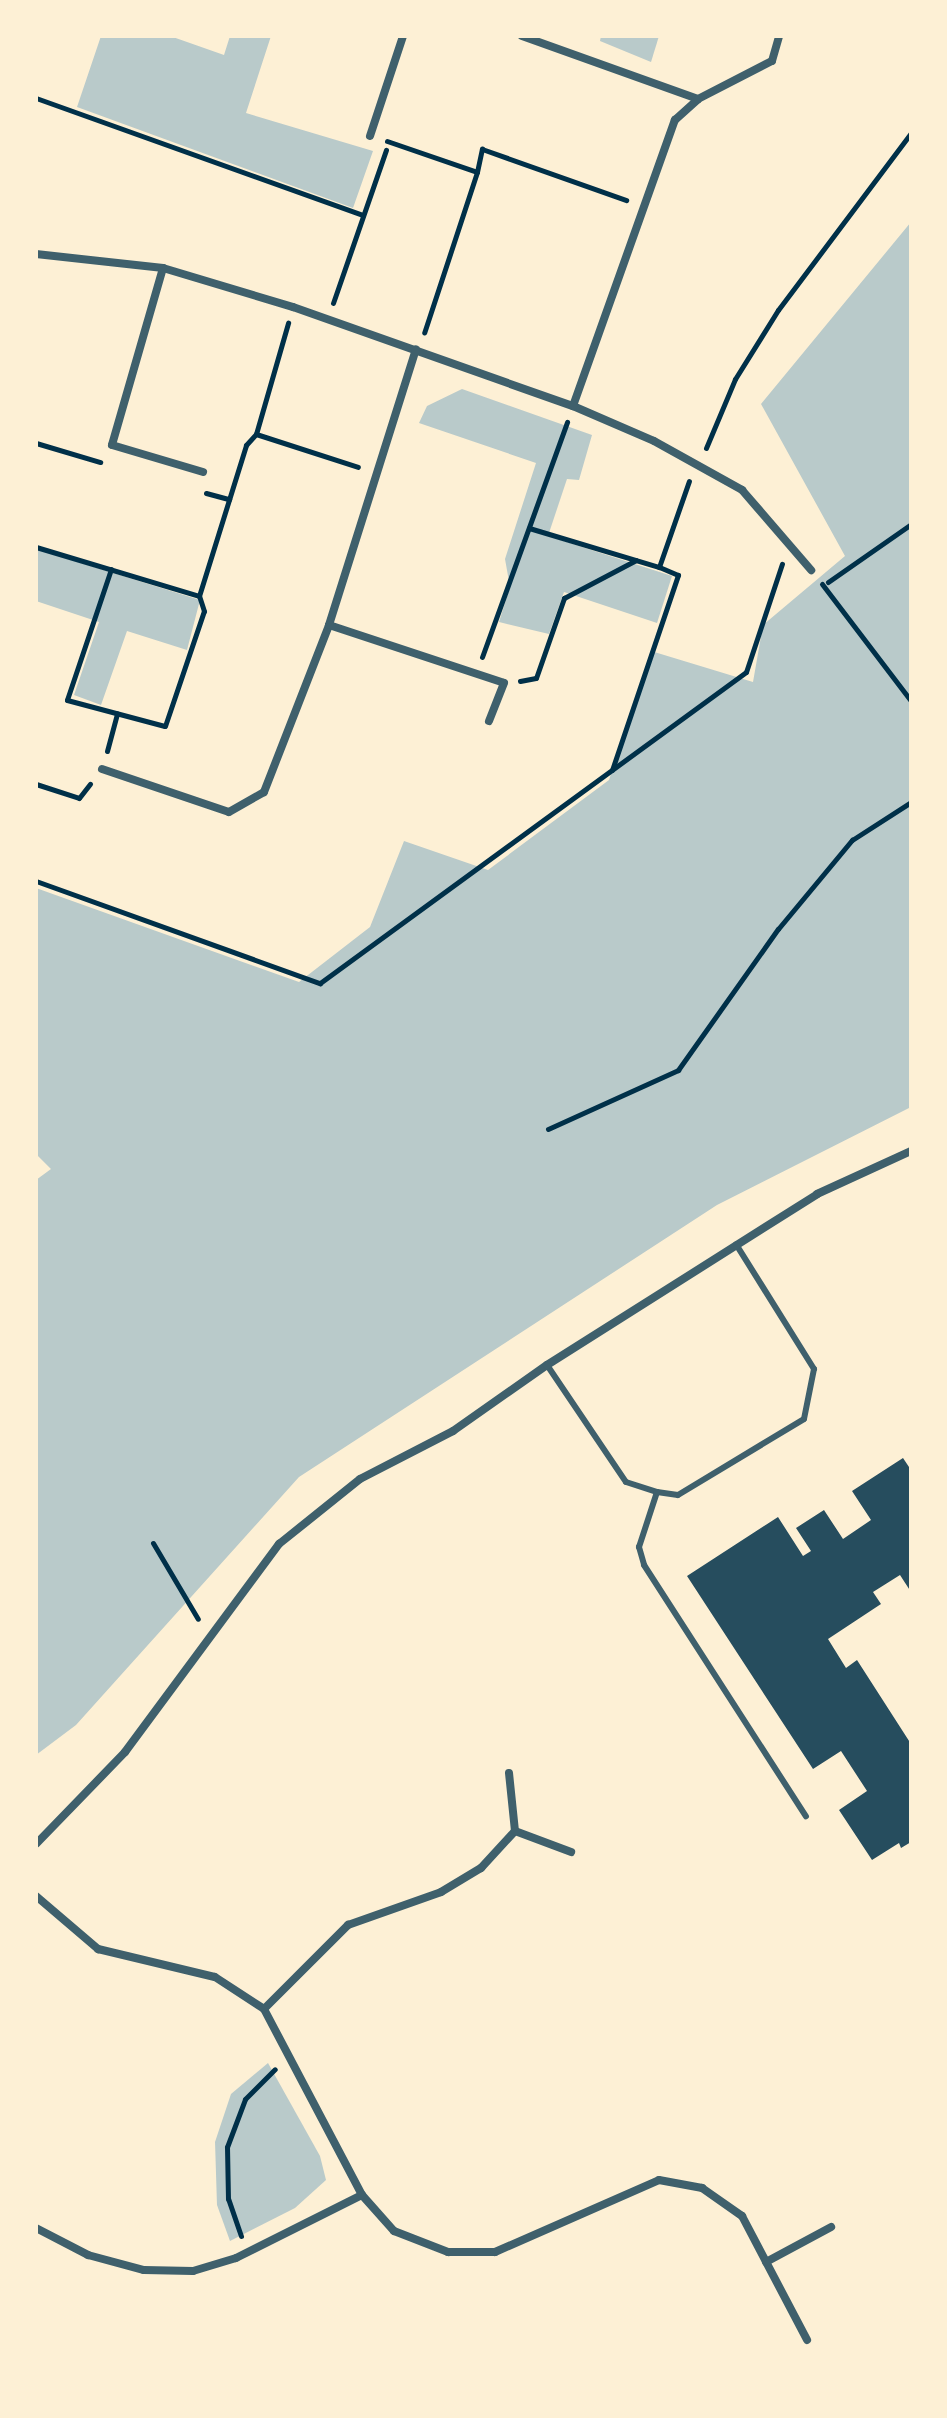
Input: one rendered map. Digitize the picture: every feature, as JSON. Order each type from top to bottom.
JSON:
[{"type":"street","points":[[370,136],[403,36]]},
{"type":"street","points":[[522,36],[698,99]]},
{"type":"street","points":[[573,406],[675,120],[698,99],[772,61],[779,36]]},
{"type":"street","points":[[36,254],[163,268],[328,319],[573,406],[699,464],[742,490],[811,570]]},
{"type":"street","points":[[163,268],[112,445],[203,472]]},
{"type":"street","points":[[102,769],[229,812],[264,792],[329,625],[417,350]]},
{"type":"street","points":[[329,625],[504,683],[489,721]]},
{"type":"street","points":[[36,1844],[125,1752],[279,1544],[360,1479],[453,1431],[547,1365],[736,1242],[817,1194],[911,1151]]},
{"type":"street","points":[[264,2009],[348,1925],[441,1892],[481,1868],[515,1831],[509,1773]]},
{"type":"street","points":[[515,1831],[571,1852]]},
{"type":"street","points":[[36,1896],[98,1949],[215,1977],[264,2009],[362,2195],[394,2231],[448,2252],[495,2252],[659,2180],[702,2188],[742,2216],[807,2340]]},
{"type":"street","points":[[36,2228],[88,2255],[144,2270],[193,2271],[249,2252],[362,2195]]},
{"type":"street","points":[[766,2262],[831,2227]]},
{"type":"lane","points":[[547,1365],[626,1482],[657,1492],[678,1495],[804,1419],[814,1369],[736,1242]]},
{"type":"lane","points":[[657,1492],[639,1547],[644,1565],[806,1816]]},
{"type":"path","points":[[36,98],[362,215]]},
{"type":"path","points":[[659,567],[735,379],[778,310],[911,133]]},
{"type":"path","points":[[370,136],[477,172]]},
{"type":"path","points":[[328,319],[389,141]]},
{"type":"path","points":[[417,350],[482,149],[644,207]]},
{"type":"path","points":[[476,674],[573,406]]},
{"type":"path","points":[[256,434],[378,473]]},
{"type":"path","points":[[824,585],[911,524]]},
{"type":"path","points":[[529,528],[678,575],[612,771]]},
{"type":"path","points":[[36,881],[320,983],[746,672],[788,543]]},
{"type":"path","points":[[504,683],[536,678],[564,598],[636,560]]},
{"type":"path","points":[[111,569],[67,700],[165,726],[204,611],[199,596]]},
{"type":"path","points":[[811,570],[911,701]]},
{"type":"path","points":[[548,1129],[678,1070],[778,929],[852,840],[911,802]]},
{"type":"path","points":[[153,1543],[210,1641]]},
{"type":"path","points":[[249,2252],[228,2199],[225,2172],[230,2133],[245,2099],[291,2060]]},
{"type":"shaded area","points":[[101,36],[170,36],[224,55],[230,36],[271,36],[246,113],[373,151],[353,208],[77,107]]},
{"type":"shaded area","points":[[601,36],[659,36],[651,62],[600,41]]},
{"type":"shaded area","points":[[911,222],[911,1107],[717,1205],[299,1477],[76,1725],[36,1755],[36,1180],[51,1169],[36,1154],[36,888],[299,982],[370,927],[404,841],[488,870],[609,780],[651,651],[753,682],[763,625],[845,556],[761,404]]},
{"type":"shaded area","points":[[462,389],[592,435],[579,480],[567,479],[548,536],[672,576],[657,623],[564,592],[549,634],[499,622],[510,587],[505,559],[536,463],[419,423],[427,406]]},
{"type":"shaded area","points":[[36,549],[200,600],[187,650],[127,631],[101,705],[74,695],[99,622],[36,601]]},
{"type":"shaded area","points":[[268,2063],[320,2156],[326,2180],[295,2208],[230,2241],[217,2205],[215,2142],[231,2094]]},
{"type":"building","points":[[903,1458],[911,1470],[911,1592],[900,1575],[873,1592],[881,1604],[828,1639],[846,1668],[857,1660],[911,1744],[911,1842],[901,1848],[899,1843],[872,1860],[839,1810],[867,1791],[841,1751],[813,1769],[687,1576],[778,1517],[803,1556],[811,1551],[796,1528],[824,1510],[843,1539],[871,1520],[852,1491]]}]
